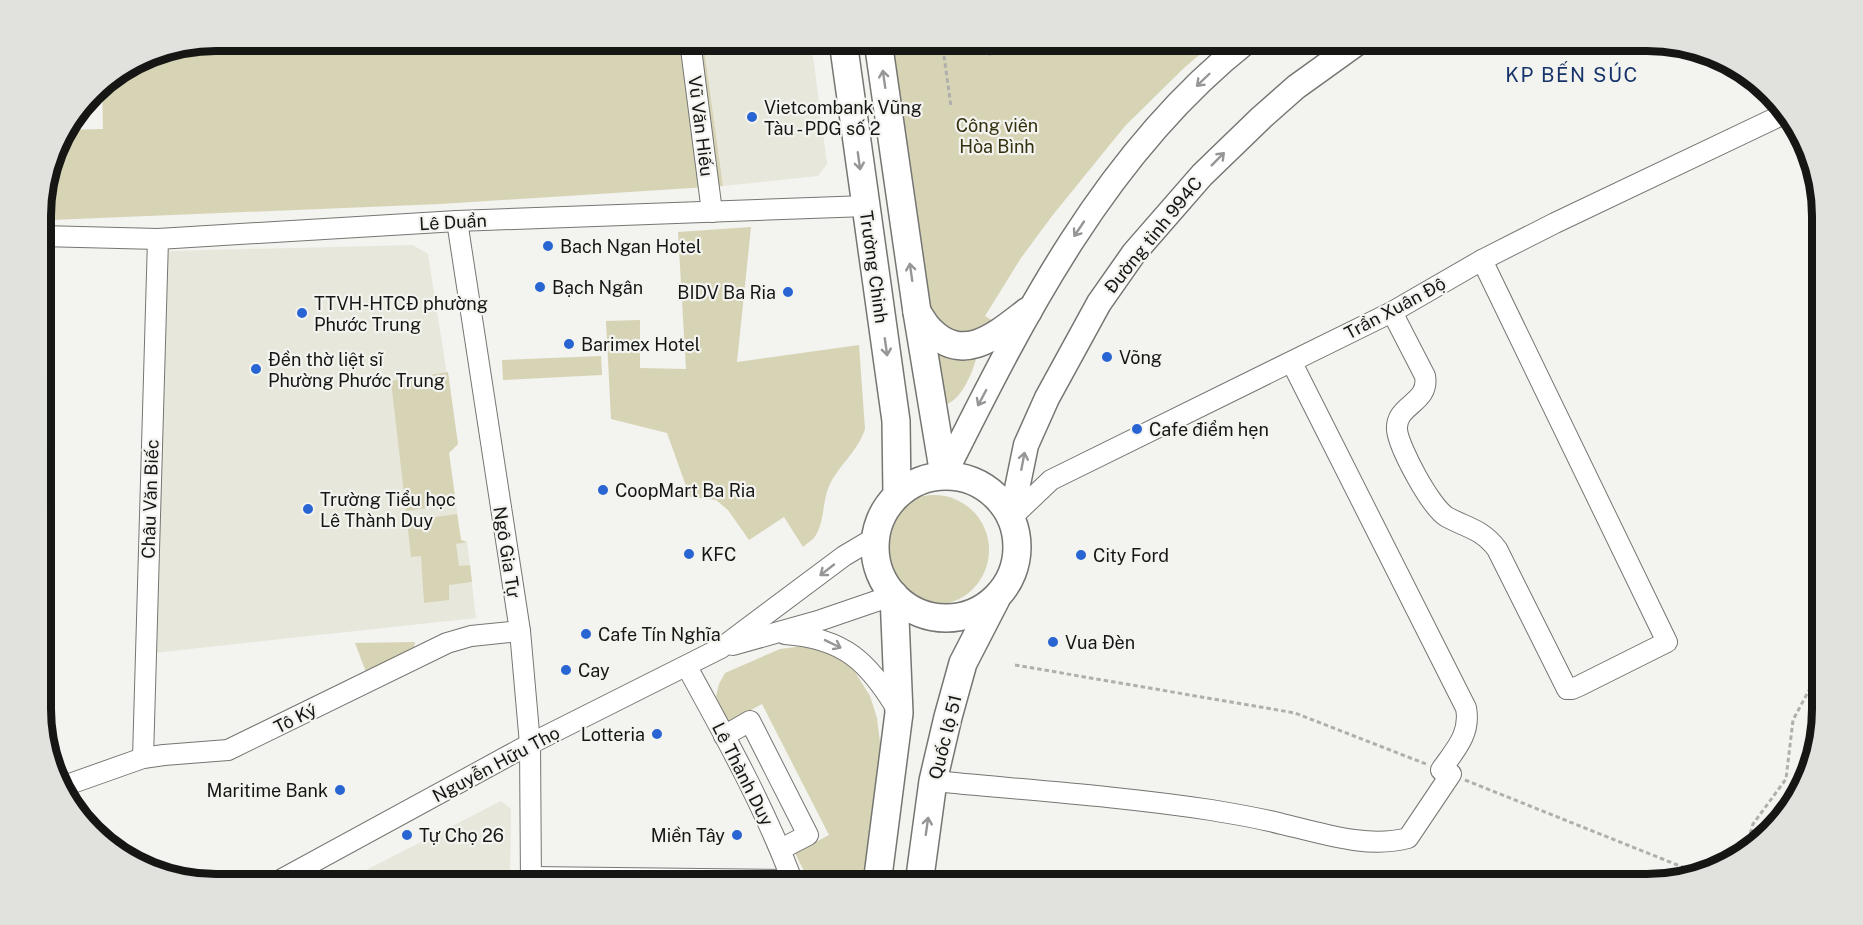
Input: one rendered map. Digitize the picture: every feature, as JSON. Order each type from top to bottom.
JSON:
[{"type":"highway","name":"Trường Chinh","points":[[845,51],[896,421],[897,495]]},
{"type":"highway","name":"Trường Chinh","points":[[880,51],[917,312],[944,475]]},
{"type":"highway","points":[[917,312],[932,332],[952,345],[973,346],[991,340],[1028,311]]},
{"type":"highway","points":[[944,475],[961,477],[991,492],[1011,518],[1016,534],[1016,560],[1007,584],[997,597],[973,613],[945,618],[917,612],[905,605],[885,583],[875,553],[876,537],[887,507],[897,495],[911,485],[927,478],[944,475]]},
{"type":"highway","points":[[878,874],[899,713],[894,595]]},
{"type":"highway","name":"Quốc lộ 51","points":[[920,874],[933,781],[963,663],[997,597]]},
{"type":"main road","points":[[944,475],[1028,311],[1062,254],[1116,176],[1158,125],[1235,51]]},
{"type":"main road","name":"Đường tỉnh 994C","points":[[1011,518],[1026,445],[1047,398],[1098,303],[1164,217],[1227,150],[1296,87],[1345,51]]},
{"type":"street","name":"Vũ Văn Hiếu","points":[[691,51],[712,212]]},
{"type":"street","name":"Trần Xuân Độ","points":[[1011,518],[1051,480],[1392,312],[1482,260],[1779,116]]},
{"type":"street","name":"Lê Duẩn","points":[[51,236],[158,239],[457,221],[866,206]]},
{"type":"street","name":"Ngô Gia Tự","points":[[457,221],[519,630],[530,744],[531,874]]},
{"type":"street","name":"Châu Văn Biếc","points":[[143,758],[158,239]]},
{"type":"street","points":[[1392,312],[1425,376],[1426,386],[1423,394],[1400,416],[1397,432],[1400,444],[1437,509],[1445,516],[1481,532],[1497,549],[1567,689],[1579,686],[1667,642],[1482,260]]},
{"type":"street","points":[[933,781],[1118,798],[1209,810],[1258,818],[1336,837],[1387,842],[1408,838],[1465,734],[1468,725],[1466,708],[1292,363]]},
{"type":"street","name":"Nguyễn Hữu Thọ","points":[[293,874],[530,744],[721,648],[844,556],[876,537]]},
{"type":"street","name":"Nguyễn Hữu Thọ","points":[[721,648],[894,595]]},
{"type":"street","name":"Tô Ký","points":[[69,784],[143,758],[164,754],[228,750],[447,642],[471,636],[519,630]]},
{"type":"street","points":[[776,633],[807,635],[829,641],[853,654],[875,675],[899,713]]},
{"type":"street","name":"Lê Thành Duy","points":[[687,667],[781,849],[789,874]]},
{"type":"street","points":[[724,736],[750,721],[808,835],[781,849]]},
{"type":"path","points":[[944,51],[951,107]]},
{"type":"path","points":[[978,51],[994,55]]},
{"type":"path","points":[[1015,665],[1295,713],[1687,869]]},
{"type":"path","points":[[1749,839],[1753,824],[1786,779],[1793,720],[1812,685]]},
{"type":"shaded area","points":[[704,51],[812,51],[827,164],[818,176],[723,186]]},
{"type":"shaded area","name":"Trường Tiểu học Lê Thành Duy","points":[[413,245],[428,254],[458,444],[449,453],[461,540],[467,542],[476,618],[153,653],[168,251]]},
{"type":"shaded area","points":[[501,801],[511,809],[510,874],[359,874]]},
{"type":"green space","points":[[704,51],[723,186],[440,204],[51,220],[52,194],[68,143],[76,130],[103,129],[102,96],[107,92],[133,73],[163,60],[194,52]]},
{"type":"green space","name":"Công viên Hòa Bình","points":[[891,51],[1204,51],[1125,126],[1052,216],[1021,258],[985,316],[993,321],[974,338],[928,324]]},
{"type":"green space","points":[[751,227],[737,362],[859,345],[865,429],[858,444],[830,484],[818,532],[803,547],[784,517],[749,540],[728,510],[716,500],[690,497],[667,433],[611,419],[606,321],[640,320],[640,368],[686,369],[678,232]]},
{"type":"green space","points":[[929,348],[976,359],[960,394],[943,405]]},
{"type":"green space","points":[[601,356],[602,375],[503,380],[502,360]]},
{"type":"green space","points":[[448,372],[458,444],[449,453],[456,504],[406,511],[391,381]]},
{"type":"green space","points":[[934,495],[955,499],[973,511],[985,529],[989,550],[985,571],[973,589],[955,601],[934,605],[913,601],[895,589],[883,571],[879,550],[883,529],[895,511],[913,499]]},
{"type":"green space","points":[[457,514],[461,540],[467,542],[456,544],[459,566],[470,565],[472,582],[449,585],[449,600],[424,603],[421,556],[411,557],[407,521]]},
{"type":"green space","points":[[415,642],[414,647],[366,672],[355,643]]},
{"type":"green space","points":[[804,646],[835,654],[850,664],[870,696],[877,718],[882,759],[864,874],[806,874],[795,853],[829,835],[762,704],[727,723],[716,696],[725,673],[780,649]]},
{"type":"place","name":"Vietcombank Vũng Tàu - PDG số 2","points":[[752,117]]},
{"type":"place","name":"Bach Ngan Hotel","points":[[548,246]]},
{"type":"place","name":"Bạch Ngân","points":[[540,287]]},
{"type":"place","name":"BIDV Ba Ria","points":[[788,292]]},
{"type":"place","name":"TTVH-HTCĐ phường Phước Trung","points":[[302,313]]},
{"type":"place","name":"Barimex Hotel","points":[[569,344]]},
{"type":"place","name":"Võng","points":[[1107,357]]},
{"type":"place","name":"Đền thờ liệt sĩ Phường Phước Trung","points":[[256,369]]},
{"type":"place","name":"Cafe điểm hẹn","points":[[1137,429]]},
{"type":"place","name":"CoopMart Ba Ria","points":[[603,490]]},
{"type":"place","name":"Trường Tiểu học Lê Thành Duy","points":[[308,509]]},
{"type":"place","name":"KFC","points":[[689,554]]},
{"type":"place","name":"City Ford","points":[[1081,555]]},
{"type":"place","name":"Cafe Tín Nghĩa","points":[[586,634]]},
{"type":"place","name":"Vua Đèn","points":[[1053,642]]},
{"type":"place","name":"Cay","points":[[566,670]]},
{"type":"place","name":"Lotteria","points":[[657,734]]},
{"type":"place","name":"Maritime Bank","points":[[340,790]]},
{"type":"place","name":"Tự Chọ 26","points":[[407,835]]},
{"type":"place","name":"Miền Tây","points":[[737,835]]},
{"type":"district","name":"KP BẾN SÚC","points":[[1572,75]]}]
